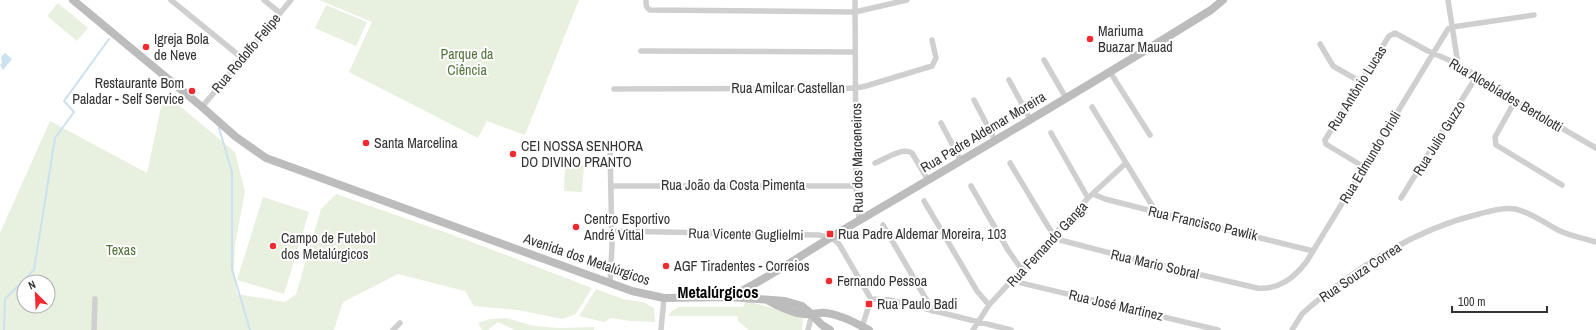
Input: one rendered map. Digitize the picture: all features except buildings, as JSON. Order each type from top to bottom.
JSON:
[{"type":"main road","name":"Avenida dos Metalúrgicos","points":[[73,0],[236,137],[266,158],[632,291],[664,298],[729,297],[766,300],[798,313],[826,313],[841,317],[865,328]]},
{"type":"main road","name":"Rua Padre Aldemar Moreira","points":[[729,297],[755,285],[776,270],[858,220],[961,161],[1110,72],[1211,10],[1223,0]]},
{"type":"main road","name":"Rua Padre Aldemar Moreira","points":[[748,298],[755,285]]},
{"type":"main road","points":[[812,314],[822,325],[830,330]]},
{"type":"main road","points":[[834,330],[834,323],[841,317]]},
{"type":"street","points":[[171,0],[242,58]]},
{"type":"street","points":[[264,0],[280,13]]},
{"type":"street","name":"Rua Rodolfo Felipe","points":[[202,107],[291,0]]},
{"type":"street","points":[[646,0],[647,8],[650,10],[855,12],[907,0]]},
{"type":"street","name":"Rua dos Marceneiros","points":[[855,0],[856,186],[858,220]]},
{"type":"street","points":[[1448,0],[1458,64]]},
{"type":"street","points":[[1452,27],[1534,15]]},
{"type":"street","name":"Rua Edmundo Orioli","points":[[1257,288],[1268,289],[1276,286],[1286,281],[1301,269],[1444,34],[1452,27]]},
{"type":"street","name":"Rua Antônio Lucas","points":[[1364,167],[1326,144],[1325,140],[1389,36],[1393,33],[1399,34],[1432,54]]},
{"type":"street","name":"Rua Amilcar Castellan","points":[[614,88],[856,88],[932,66],[936,58],[932,40]]},
{"type":"street","points":[[1320,44],[1333,66],[1362,82]]},
{"type":"street","points":[[642,51],[855,52]]},
{"type":"street","name":"Rua Alcebíades Bertolotti","points":[[1432,54],[1458,64],[1476,77],[1596,148]]},
{"type":"street","points":[[1044,60],[1066,98]]},
{"type":"street","points":[[1110,72],[1150,135]]},
{"type":"street","name":"Rua Julio Guzzo","points":[[1401,198],[1476,77]]},
{"type":"street","points":[[1009,80],[1030,119]]},
{"type":"street","points":[[974,100],[995,140]]},
{"type":"street","points":[[1516,101],[1495,136],[1496,145],[1562,185]]},
{"type":"street","points":[[1092,107],[1156,212]]},
{"type":"street","points":[[941,123],[961,161]]},
{"type":"street","points":[[1051,134],[1091,196]]},
{"type":"street","points":[[610,148],[612,231],[610,283]]},
{"type":"street","points":[[875,163],[903,151],[909,151],[912,153],[928,180]]},
{"type":"street","points":[[1010,162],[1054,235]]},
{"type":"street","name":"Rua Fernando Ganga","points":[[973,330],[989,305],[1091,196],[1126,163]]},
{"type":"street","name":"Rua João da Costa Pimenta","points":[[611,186],[856,186]]},
{"type":"street","points":[[971,186],[1008,250],[1022,270]]},
{"type":"street","name":"Rua Francisco Pawlik","points":[[1091,196],[1313,251]]},
{"type":"street","points":[[924,201],[977,291],[989,305]]},
{"type":"street","name":"Rua Souza Correa","points":[[1292,330],[1302,314],[1312,305],[1391,249],[1461,218],[1492,210],[1504,208],[1514,209],[1530,213],[1566,234],[1596,242]]},
{"type":"street","points":[[884,225],[933,311]]},
{"type":"street","name":"Rua Vicente Guglielmi","points":[[612,231],[650,233],[818,235],[831,237]]},
{"type":"street","name":"Rua Mario Sobral","points":[[1054,235],[1060,240],[1069,243],[1257,288]]},
{"type":"street","points":[[831,237],[843,249],[871,299],[865,328]]},
{"type":"street","name":"Rua José Martinez","points":[[1013,281],[1218,330]]},
{"type":"street","points":[[661,330],[664,298]]},
{"type":"street","points":[[94,330],[95,299]]},
{"type":"street","points":[[871,299],[884,299],[1012,330]]},
{"type":"street","points":[[808,330],[812,314]]},
{"type":"street","points":[[393,330],[400,324]]},
{"type":"green space","name":"Parque da Ciência","points":[[319,0],[579,0],[525,135],[487,121],[478,138],[349,72],[372,22]]},
{"type":"green space","points":[[58,3],[88,28],[77,41],[47,16]]},
{"type":"green space","points":[[326,5],[367,22],[356,46],[315,28]]},
{"type":"green space","name":"Texas","points":[[164,93],[235,152],[245,192],[235,245],[234,269],[237,294],[285,302],[296,294],[321,209],[336,194],[464,239],[592,288],[576,314],[562,319],[518,310],[474,306],[465,291],[398,274],[343,302],[334,330],[0,330],[0,233],[50,121],[147,173]]},
{"type":"green space","points":[[565,165],[584,165],[582,192],[564,191]]},
{"type":"green space","name":"Campo de Futebol dos Metalúrgicos","points":[[263,197],[309,212],[284,294],[237,280]]},
{"type":"green space","points":[[596,289],[623,299],[643,302],[654,308],[655,322],[630,321],[611,318],[604,322],[579,316]]},
{"type":"green space","points":[[746,301],[788,312],[803,318],[802,330],[749,330],[737,320],[738,317],[736,316],[668,316],[672,311],[679,307],[743,307]]},
{"type":"green space","points":[[506,318],[534,326],[559,328],[594,327],[594,330],[515,330],[498,322],[488,330],[482,330],[478,323],[490,319]]},
{"type":"water","points":[[5,53],[12,59],[3,70],[0,65],[2,63],[1,57]]},
{"type":"waterway","points":[[4,330],[5,299],[34,270],[55,138],[74,112],[64,101],[109,39]]},
{"type":"waterway","points":[[219,128],[232,172],[232,269],[250,330]]},
{"type":"place","name":"Mariuma Buazar Mauad","points":[[1090,39]]},
{"type":"place","name":"Igreja Bola de Neve","points":[[146,47]]},
{"type":"place","name":"Restaurante Bom Paladar - Self Service","points":[[192,91]]},
{"type":"place","name":"Santa Marcelina","points":[[366,143]]},
{"type":"place","name":"CEI NOSSA SENHORA DO DIVINO PRANTO","points":[[513,154]]},
{"type":"place","name":"Centro Esportivo André Vittal","points":[[576,227]]},
{"type":"place","name":"Rua Padre Aldemar Moreira, 103","points":[[830,234]]},
{"type":"place","name":"Campo de Futebol dos Metalúrgicos","points":[[273,246]]},
{"type":"place","name":"AGF Tiradentes - Correios","points":[[666,266]]},
{"type":"place","name":"Fernando Pessoa","points":[[829,281]]},
{"type":"place","name":"Rua Paulo Badi","points":[[869,304]]},
{"type":"district","name":"Metalúrgicos","points":[[718,292]]}]
